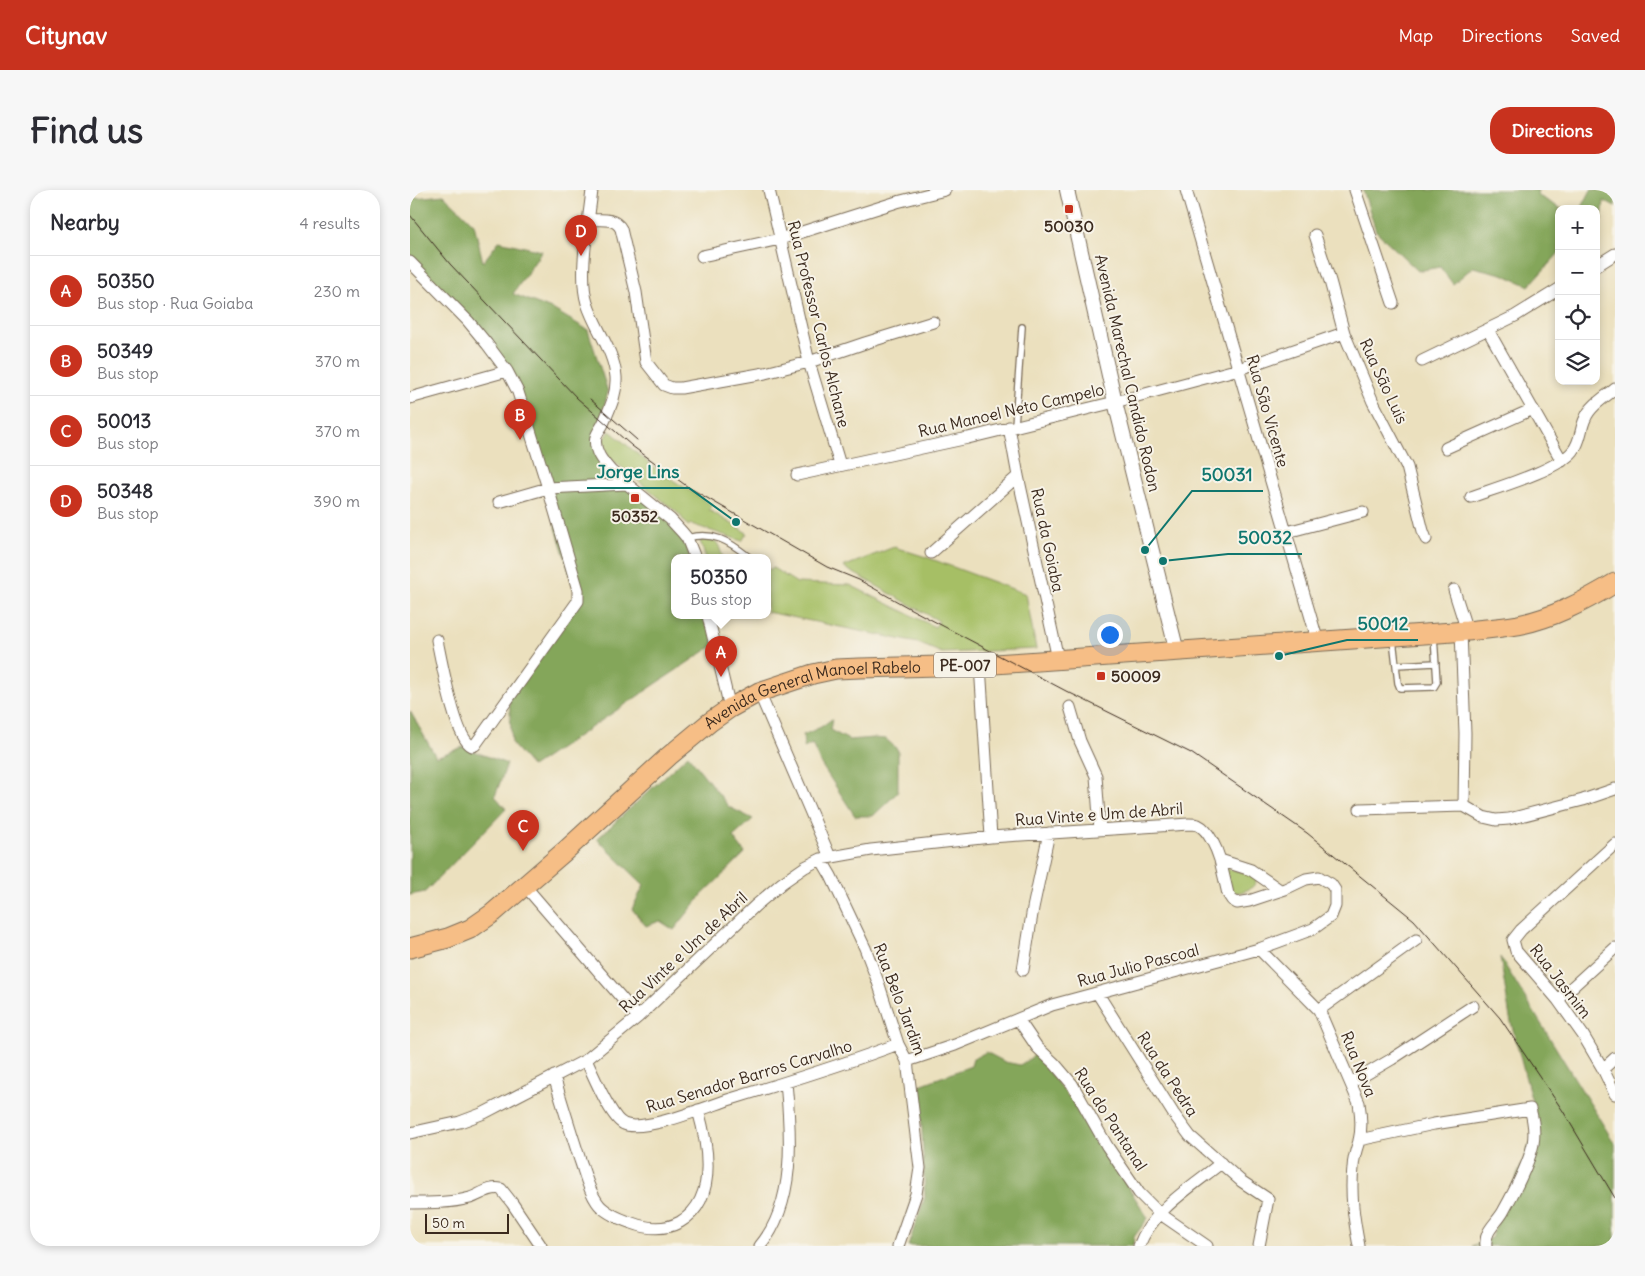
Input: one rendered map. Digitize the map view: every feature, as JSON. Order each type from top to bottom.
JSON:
[{"type":"main road","name":"Avenida General Manoel Rabelo","points":[[410,948],[448,938],[470,929],[492,913],[566,852],[690,738],[730,708],[759,692],[813,674],[836,670],[980,665],[1464,631],[1519,624],[1544,618],[1569,608],[1615,583]]},
{"type":"street","points":[[592,190],[583,286],[586,303],[612,356],[616,379],[615,394],[610,409],[596,437],[597,449],[603,462],[670,519],[687,538],[693,554]]},
{"type":"street","name":"Rua Professor Carlos Alchane","points":[[769,190],[809,362],[840,465]]},
{"type":"street","points":[[702,256],[780,239],[897,202],[945,190]]},
{"type":"street","name":"Avenida Marechal Candido Rodon","points":[[1067,190],[1115,402],[1177,652]]},
{"type":"street","name":"Rua São Vicente","points":[[1186,190],[1318,642]]},
{"type":"street","points":[[1355,190],[1383,278],[1393,303]]},
{"type":"street","points":[[589,220],[613,221],[618,223],[621,228],[636,292],[646,362],[664,385],[672,388],[765,373],[809,362],[865,342],[933,322]]},
{"type":"street","name":"Rua São Luis","points":[[1315,235],[1344,333],[1373,402],[1407,467],[1426,539]]},
{"type":"street","points":[[1600,263],[1615,254]]},
{"type":"street","points":[[410,262],[468,321],[507,371],[518,392],[578,590],[578,602],[575,608],[476,745],[472,746],[465,741],[452,708],[436,640]]},
{"type":"street","points":[[1422,361],[1515,316],[1555,291]]},
{"type":"street","points":[[1488,330],[1562,461]]},
{"type":"street","name":"Rua Manoel Neto Campelo","points":[[797,475],[920,449],[1115,402],[1239,369],[1344,333]]},
{"type":"street","points":[[410,398],[507,371]]},
{"type":"street","points":[[1471,497],[1562,461],[1573,452],[1580,441],[1585,418],[1591,410],[1615,389]]},
{"type":"street","points":[[1446,448],[1533,410]]},
{"type":"street","name":"Rua da Goiaba","points":[[1012,426],[1018,476],[1058,659]]},
{"type":"street","points":[[931,553],[1018,476]]},
{"type":"street","points":[[499,502],[548,488],[627,484]]},
{"type":"street","points":[[1286,532],[1363,512]]},
{"type":"street","points":[[1454,590],[1464,631],[1464,806]]},
{"type":"street","points":[[709,619],[730,708]]},
{"type":"street","points":[[980,665],[990,838]]},
{"type":"street","name":"Rua Belo Jardim","points":[[759,692],[831,876],[865,948],[898,1044],[907,1061],[919,1176],[916,1194],[898,1246]]},
{"type":"street","points":[[1070,707],[1080,741],[1096,776],[1100,830]]},
{"type":"street","points":[[1360,809],[1464,806],[1483,817],[1496,820],[1509,819],[1583,800],[1615,789]]},
{"type":"street","name":"Rua Vinte e Um de Abril","points":[[410,1133],[460,1122],[484,1113],[586,1060],[638,1017],[755,906],[782,883],[805,867],[825,858],[871,850],[990,838],[1189,824],[1198,825],[1208,835],[1218,852],[1228,894],[1237,903],[1249,901],[1306,879],[1319,877]]},
{"type":"street","points":[[1023,970],[1032,908],[1049,833]]},
{"type":"street","name":"Rua Jasmim","points":[[1615,844],[1521,930],[1513,940],[1516,951],[1558,1000],[1583,1035],[1615,1094]]},
{"type":"street","points":[[1220,860],[1251,870],[1280,890]]},
{"type":"street","name":"Rua Julio Pascoal","points":[[907,1061],[955,1045],[1052,1005],[1259,949],[1313,929],[1330,916],[1335,906],[1335,890],[1331,884],[1319,877]]},
{"type":"street","points":[[525,886],[638,1017]]},
{"type":"street","points":[[1319,1010],[1416,940]]},
{"type":"street","points":[[1558,1000],[1615,948]]},
{"type":"street","name":"Rua Nova","points":[[1259,949],[1319,1010],[1359,1103],[1361,1117],[1359,1140],[1355,1151],[1351,1186],[1359,1246]]},
{"type":"street","name":"Rua da Pedra","points":[[1098,994],[1173,1113],[1190,1136],[1201,1148],[1222,1163],[1241,1181],[1268,1200],[1259,1246]]},
{"type":"street","points":[[1350,1083],[1392,1059],[1473,1006]]},
{"type":"street","name":"Rua do Pantanal","points":[[1018,1019],[1037,1047],[1072,1084],[1126,1174],[1139,1193],[1159,1213]]},
{"type":"street","name":"Rua Senador Barros Carvalho","points":[[586,1060],[619,1122],[626,1125],[642,1126],[831,1069],[898,1044]]},
{"type":"street","points":[[1603,1069],[1615,1058]]},
{"type":"street","points":[[554,1076],[588,1186],[598,1204],[616,1217],[641,1227],[666,1228],[671,1226],[687,1218],[699,1203],[707,1169],[707,1154],[705,1134],[698,1110]]},
{"type":"street","points":[[760,1246],[779,1214],[785,1189],[790,1125],[786,1082]]},
{"type":"street","points":[[1359,1140],[1434,1124],[1530,1109],[1533,1125],[1533,1142],[1530,1154],[1508,1202],[1488,1231],[1486,1246]]},
{"type":"street","points":[[1139,1246],[1159,1213],[1222,1163]]},
{"type":"street","points":[[410,1203],[460,1200],[471,1198],[493,1188],[501,1189],[541,1246]]},
{"type":"street","points":[[1159,1213],[1207,1246]]},
{"type":"lane","points":[[1012,426],[1022,327]]},
{"type":"lane","points":[[687,538],[702,534],[721,538],[745,554]]},
{"type":"lane","points":[[1393,637],[1400,688],[1434,687],[1437,682],[1434,634]]},
{"type":"lane","points":[[1396,665],[1436,663]]},
{"type":"green space","points":[[1363,190],[1538,190],[1537,195],[1555,205],[1555,257],[1529,286],[1502,274],[1473,267],[1453,284],[1440,267],[1418,271],[1376,231]]},
{"type":"green space","points":[[1591,190],[1615,190],[1615,207],[1604,201],[1602,220],[1600,221],[1600,205],[1583,205]]},
{"type":"green space","points":[[444,195],[474,224],[483,262],[499,241],[542,251],[513,294],[554,310],[588,330],[608,392],[596,438],[611,471],[682,532],[689,554],[671,554],[671,619],[707,619],[714,645],[532,767],[512,744],[509,698],[578,601],[512,381],[410,255],[410,205],[414,198]]},
{"type":"green space","points":[[610,431],[657,470],[712,505],[709,510],[747,533],[742,541],[691,524],[688,526],[679,514],[609,457],[603,441]]},
{"type":"green space","points":[[701,536],[716,542],[722,554],[705,554],[699,538]]},
{"type":"green space","points":[[894,547],[1026,594],[1036,649],[942,653],[918,643],[771,613],[771,569],[773,568],[797,583],[850,585],[935,627],[939,621],[843,567]]},
{"type":"green space","points":[[410,711],[436,757],[463,747],[507,764],[495,796],[506,809],[425,892],[410,895]]},
{"type":"green space","points":[[832,719],[830,730],[849,740],[886,739],[898,750],[898,792],[873,816],[855,816],[821,764],[812,744],[804,748],[803,735],[821,727]]},
{"type":"green space","points":[[688,755],[729,807],[753,819],[733,837],[745,853],[702,895],[674,930],[660,921],[646,926],[632,909],[644,885],[597,839]]},
{"type":"green space","points":[[1224,868],[1252,874],[1257,878],[1256,882],[1247,890],[1230,893]]},
{"type":"green space","points":[[1500,957],[1615,1144],[1615,1246],[1472,1246],[1491,1238],[1538,1125],[1510,1018]]},
{"type":"green space","points":[[986,1052],[1005,1062],[1020,1065],[1035,1055],[1076,1106],[1148,1218],[1134,1237],[1133,1246],[908,1246],[925,1197],[920,1085],[971,1066],[973,1059]]},
{"type":"tram line","points":[[410,215],[450,264],[577,398],[632,446],[688,487],[827,567],[859,580],[1066,691],[1191,753],[1307,833],[1414,920],[1500,1018],[1563,1111],[1615,1198]]},
{"type":"tram line","points":[[590,399],[637,440]]},
{"type":"place","name":"50030","points":[[1069,209]]},
{"type":"place","name":"50348","points":[[581,256]]},
{"type":"place","name":"50349","points":[[520,440]]},
{"type":"place","name":"50352","points":[[635,498]]},
{"type":"place","name":"Jorge Lins","points":[[736,522]]},
{"type":"place","name":"50031","points":[[1145,550]]},
{"type":"place","name":"50032","points":[[1163,561]]},
{"type":"place","name":"50012","points":[[1279,656]]},
{"type":"place","name":"50009","points":[[1101,676]]},
{"type":"place","name":"50350","points":[[721,677]]},
{"type":"place","name":"50013","points":[[523,851]]}]
